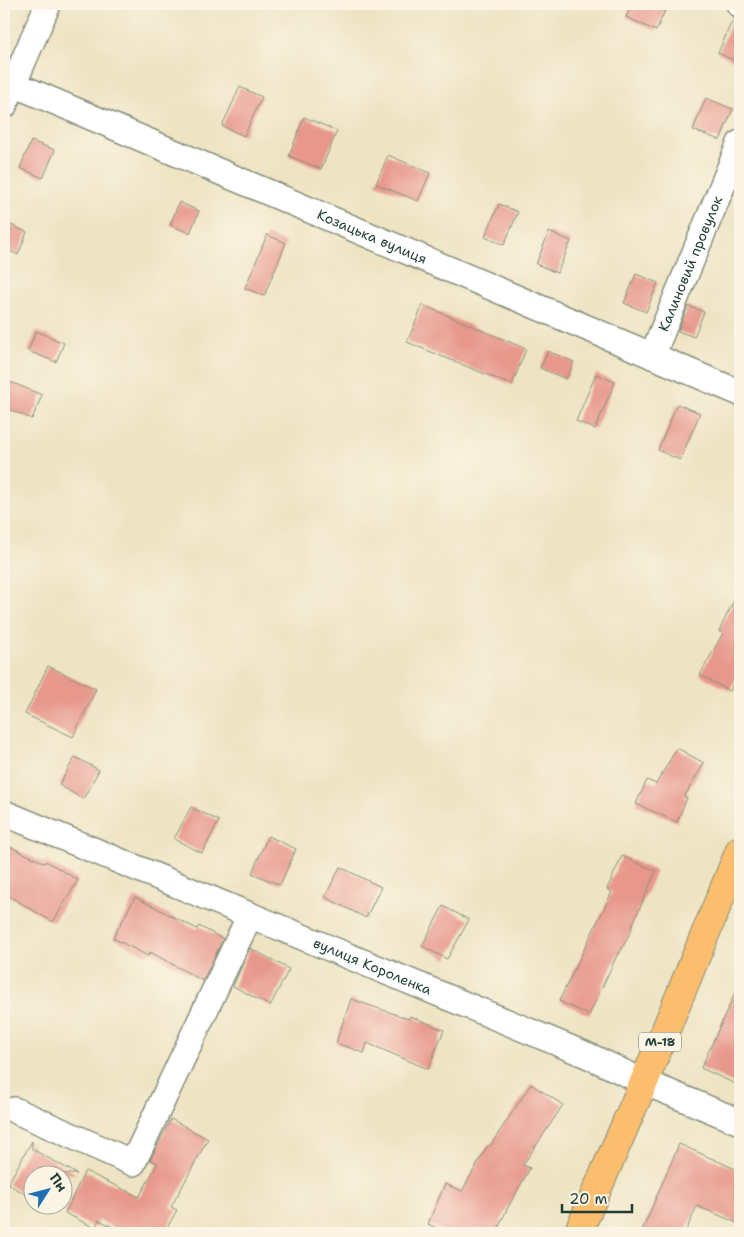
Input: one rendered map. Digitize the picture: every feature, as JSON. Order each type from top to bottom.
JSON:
[{"type":"highway","name":"М-18","points":[[578,1233],[644,1082],[740,850]]},
{"type":"street","points":[[7,90],[48,4]]},
{"type":"street","name":"Козацька вулиця","points":[[7,90],[740,393]]},
{"type":"street","name":"Калиновий провулок","points":[[652,356],[740,144]]},
{"type":"street","name":"вулиця Короленка","points":[[4,813],[580,1052],[644,1082],[740,1122]]},
{"type":"street","points":[[14,1110],[133,1163],[250,915]]},
{"type":"building","points":[[632,4],[668,4],[656,31],[626,17]]},
{"type":"building","points":[[734,17],[740,18],[740,63],[718,53]]},
{"type":"building","points":[[240,87],[262,97],[244,136],[222,126]]},
{"type":"building","points":[[706,98],[733,109],[720,140],[693,130]]},
{"type":"building","points":[[304,117],[337,131],[321,169],[289,156]]},
{"type":"building","points":[[31,141],[55,150],[43,178],[20,168]]},
{"type":"building","points":[[388,155],[430,173],[418,201],[376,184]]},
{"type":"building","points":[[179,202],[199,211],[190,233],[170,225]]},
{"type":"building","points":[[499,204],[518,212],[504,245],[485,237]]},
{"type":"building","points":[[4,222],[27,232],[18,255],[4,248]]},
{"type":"building","points":[[549,232],[571,241],[557,273],[536,264]]},
{"type":"building","points":[[267,235],[286,243],[264,296],[245,288]]},
{"type":"building","points":[[636,274],[658,283],[646,312],[624,303]]},
{"type":"building","points":[[423,305],[526,349],[512,385],[407,342]]},
{"type":"building","points":[[688,306],[704,312],[694,337],[678,331]]},
{"type":"building","points":[[36,331],[64,343],[56,362],[28,351]]},
{"type":"building","points":[[548,351],[574,362],[566,379],[540,368]]},
{"type":"building","points":[[596,374],[615,382],[595,429],[576,421]]},
{"type":"building","points":[[8,381],[42,395],[32,419],[4,407],[4,391]]},
{"type":"building","points":[[677,404],[700,413],[680,460],[658,450]]},
{"type":"building","points":[[740,588],[740,671],[730,691],[700,675],[723,633],[719,631]]},
{"type":"building","points":[[48,666],[96,689],[73,737],[25,714]]},
{"type":"building","points":[[677,748],[704,763],[684,797],[687,798],[677,822],[636,804],[647,780],[656,784]]},
{"type":"building","points":[[75,757],[99,770],[83,799],[59,785]]},
{"type":"building","points":[[191,807],[219,821],[202,853],[174,839]]},
{"type":"building","points":[[268,836],[296,849],[280,885],[252,873]]},
{"type":"building","points":[[4,844],[45,863],[46,861],[78,880],[53,922],[4,893]]},
{"type":"building","points":[[622,856],[656,871],[632,929],[618,953],[589,1015],[559,1001],[612,892],[607,889]]},
{"type":"building","points":[[340,867],[381,887],[366,918],[325,897]]},
{"type":"building","points":[[135,897],[197,929],[199,926],[223,939],[203,981],[150,952],[148,956],[113,938]]},
{"type":"building","points":[[443,906],[469,920],[447,959],[422,946]]},
{"type":"building","points":[[250,948],[289,969],[270,1006],[233,986]]},
{"type":"building","points":[[740,982],[740,1086],[701,1068]]},
{"type":"building","points":[[351,999],[409,1019],[410,1016],[444,1030],[428,1069],[367,1043],[364,1053],[336,1043]]},
{"type":"building","points":[[531,1084],[563,1105],[523,1165],[530,1168],[496,1233],[448,1233],[428,1224],[445,1184],[462,1191],[488,1145],[490,1146]]},
{"type":"building","points":[[171,1119],[208,1139],[171,1207],[177,1210],[164,1233],[124,1233],[99,1220],[95,1228],[67,1214],[72,1214],[72,1198],[85,1171],[139,1197],[158,1163],[150,1160]]},
{"type":"building","points":[[32,1141],[32,1149],[59,1164],[22,1164],[22,1192],[8,1184]]},
{"type":"building","points":[[679,1144],[740,1171],[740,1224],[697,1206],[685,1233],[641,1233]]}]
